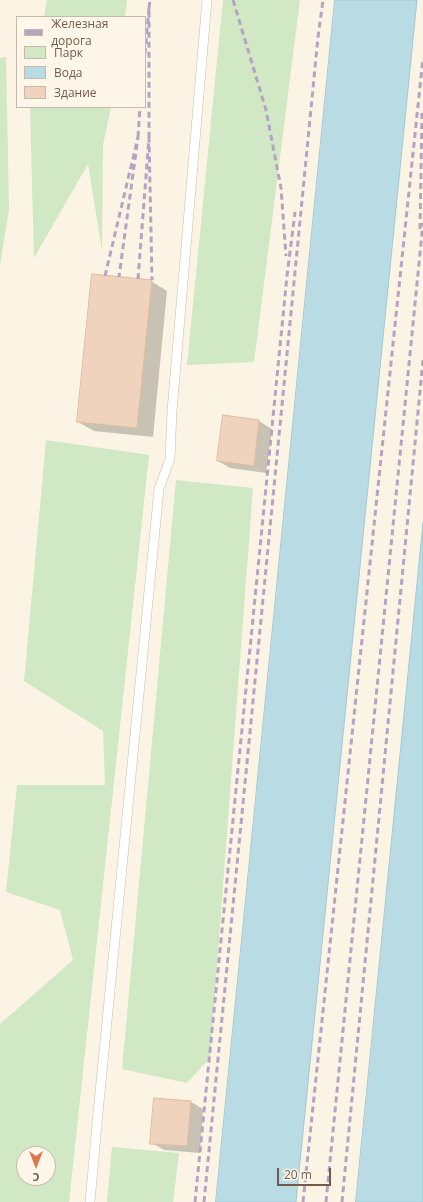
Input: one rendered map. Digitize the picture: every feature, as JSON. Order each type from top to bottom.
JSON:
[{"type":"lane","points":[[90,1202],[159,489],[170,459],[172,411],[207,0]]},
{"type":"green space","points":[[47,0],[127,0],[125,16],[44,16]]},
{"type":"green space","points":[[223,0],[300,0],[254,362],[187,365]]},
{"type":"green space","points":[[6,57],[9,209],[0,266],[0,58]]},
{"type":"green space","points":[[30,108],[111,108],[103,145],[102,251],[88,164],[34,258]]},
{"type":"green space","points":[[46,440],[149,455],[69,1202],[0,1202],[0,1024],[73,960],[60,910],[6,892],[17,785],[105,785],[103,731],[24,681]]},
{"type":"green space","points":[[176,480],[253,488],[210,1058],[187,1083],[122,1069]]},
{"type":"green space","points":[[112,1147],[179,1153],[173,1202],[107,1202]]},
{"type":"water","points":[[335,0],[417,0],[296,1202],[216,1202]]},
{"type":"water","points":[[423,523],[423,1202],[356,1202]]},
{"type":"building","points":[[92,274],[152,280],[137,428],[77,422]]},
{"type":"building","points":[[223,415],[259,420],[254,466],[217,461]]},
{"type":"building","points":[[154,1098],[191,1101],[187,1146],[150,1144]]},
{"type":"railway","points":[[149,8],[150,0]]},
{"type":"railway","points":[[233,0],[266,110],[281,188],[286,256]]},
{"type":"railway","points":[[204,1202],[318,37],[323,0]]},
{"type":"railway","points":[[146,42],[149,8],[149,138]]},
{"type":"railway","points":[[303,1202],[423,58]]},
{"type":"railway","points":[[138,137],[140,108]]},
{"type":"railway","points":[[420,229],[422,113]]},
{"type":"railway","points":[[105,276],[138,137],[119,277]]},
{"type":"railway","points":[[138,279],[149,138],[152,280]]},
{"type":"railway","points":[[195,1202],[287,276],[295,212]]},
{"type":"railway","points":[[326,1202],[423,223]]},
{"type":"railway","points":[[342,1202],[423,360]]}]
